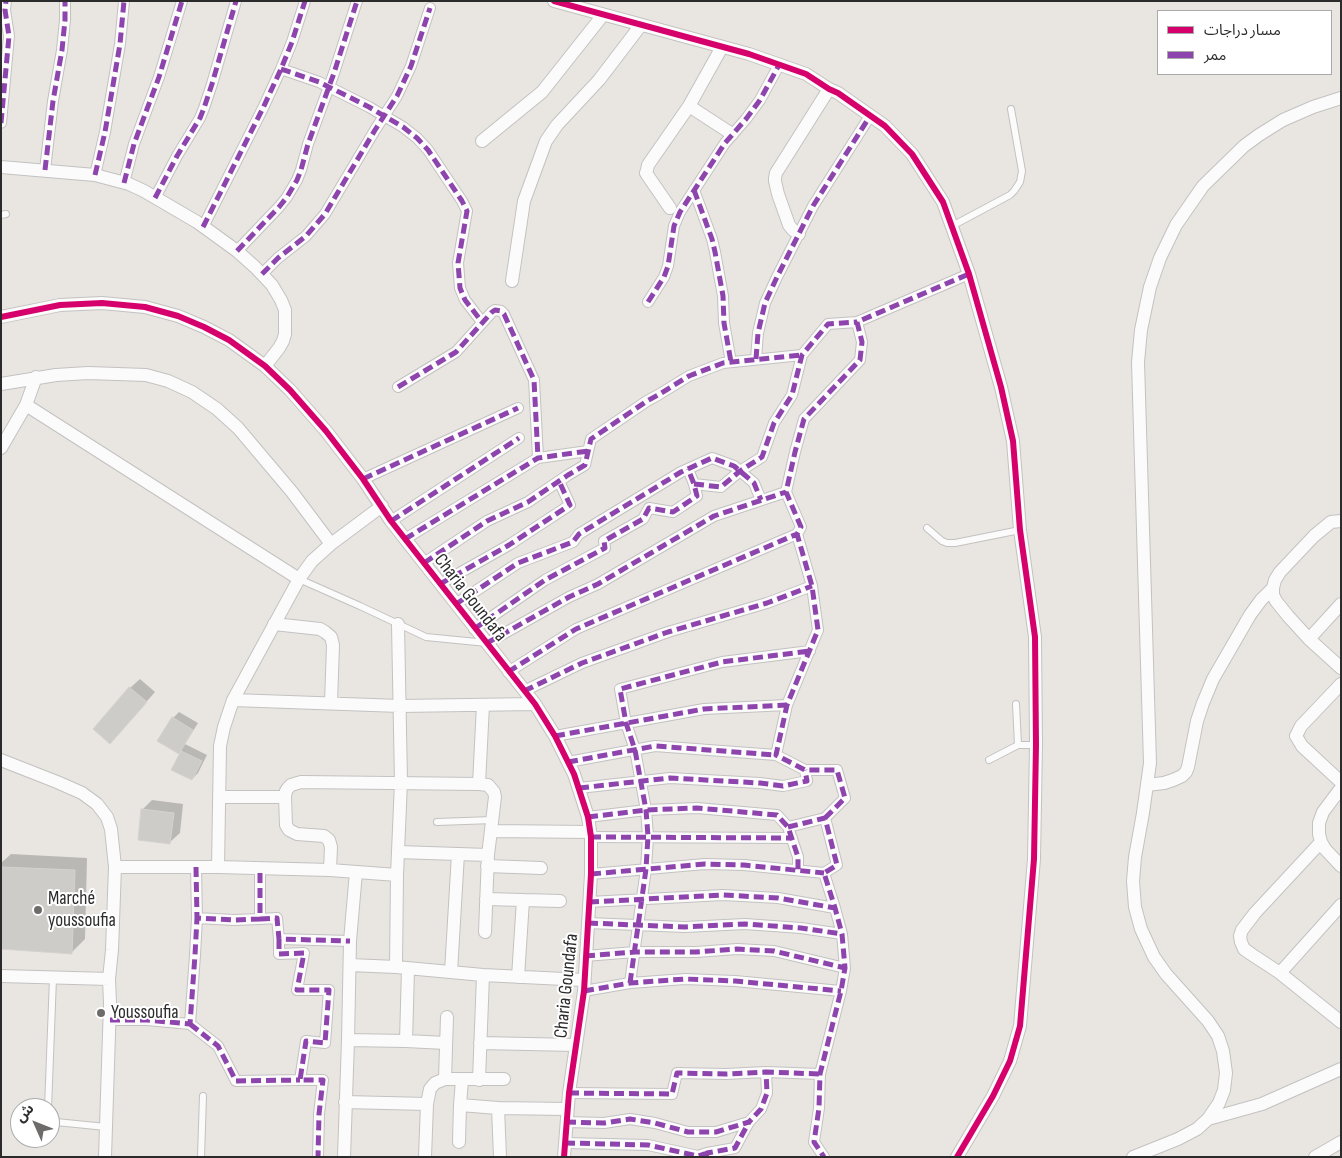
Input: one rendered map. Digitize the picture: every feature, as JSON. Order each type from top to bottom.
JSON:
[{"type":"street","points":[[1,123],[9,36],[5,10],[6,1]]},
{"type":"street","points":[[45,170],[53,101],[62,50],[65,1]]},
{"type":"street","points":[[95,175],[105,132],[120,44],[124,1]]},
{"type":"street","points":[[124,183],[134,144],[159,77],[182,1]]},
{"type":"street","points":[[155,198],[176,156],[200,118],[236,1]]},
{"type":"street","points":[[204,227],[281,69],[305,1]]},
{"type":"street","points":[[237,251],[279,207],[292,189],[301,170],[308,144],[334,73],[357,1]]},
{"type":"street","points":[[554,1],[722,47],[779,65],[806,74],[838,93],[885,126],[912,154],[943,202],[969,274],[1001,387],[1013,441],[1020,530],[1035,637],[1036,745],[1034,859],[1020,1026],[1010,1061],[993,1096],[957,1157]]},
{"type":"street","points":[[262,274],[278,258],[299,243],[325,214],[397,96],[411,66],[430,8]]},
{"type":"street","points":[[482,141],[542,92],[603,15]]},
{"type":"street","points":[[512,281],[524,201],[546,141],[557,125],[599,80],[641,25]]},
{"type":"street","points":[[670,208],[646,173],[648,165],[689,106],[722,47]]},
{"type":"street","points":[[648,302],[664,277],[668,266],[674,226],[680,212],[732,134],[760,100],[779,65]]},
{"type":"street","points":[[281,69],[305,76],[328,86],[384,116],[416,138],[428,150],[467,211],[466,226],[458,263],[460,288],[465,300],[482,322]]},
{"type":"street","points":[[799,234],[789,225],[778,194],[775,181],[776,173],[829,89]]},
{"type":"street","points":[[1133,1157],[1178,1139],[1197,1129],[1208,1119],[1219,1103],[1224,1090],[1226,1073],[1223,1051],[1218,1036],[1208,1021],[1166,974],[1154,957],[1141,929],[1135,907],[1133,881],[1135,857],[1150,763],[1138,362],[1141,330],[1150,287],[1160,258],[1176,225],[1203,186],[1244,146],[1283,120],[1313,107],[1341,98]]},
{"type":"street","points":[[689,106],[732,134]]},
{"type":"street","points":[[756,359],[758,333],[765,303],[777,277],[818,198],[870,116]]},
{"type":"street","points":[[1,167],[95,175],[124,183],[144,191],[204,227],[237,251],[272,285],[285,310],[285,334],[283,341],[265,366]]},
{"type":"street","points":[[694,190],[715,252],[723,296],[724,323],[731,362]]},
{"type":"street","points":[[694,484],[721,487],[740,471],[762,457],[774,422],[792,396],[802,355],[828,324],[857,322],[969,274]]},
{"type":"street","name":"Charia Goundafa","points":[[1,317],[60,305],[102,303],[145,307],[178,316],[230,340],[265,366],[290,390],[326,431],[363,479],[391,521],[534,704],[555,736],[568,762],[588,817],[590,834],[591,874],[584,985],[567,1108],[564,1157]]},
{"type":"street","points":[[398,387],[456,352],[492,312],[495,310],[501,311],[534,380],[538,458]]},
{"type":"street","points":[[776,755],[787,705],[818,630],[812,586],[798,534],[801,527],[786,492],[804,419],[860,360],[862,342],[857,322]]},
{"type":"street","points":[[424,564],[488,521],[528,502],[585,465],[591,439],[647,401],[689,376],[731,362],[802,355]]},
{"type":"street","points":[[1,384],[56,374],[88,373],[146,375],[168,380],[217,408],[238,428],[292,492],[330,544]]},
{"type":"street","points":[[1,448],[26,405],[36,377]]},
{"type":"street","points":[[26,405],[299,579]]},
{"type":"street","points":[[363,479],[518,408]]},
{"type":"street","points":[[391,521],[519,438]]},
{"type":"street","points":[[405,538],[487,491],[538,458],[588,452]]},
{"type":"street","points":[[456,604],[518,563],[573,542],[579,534],[681,472],[712,458],[734,466],[754,483],[761,500]]},
{"type":"street","points":[[474,629],[545,580],[605,548],[604,541],[643,519],[649,508],[673,512],[697,496],[688,469]]},
{"type":"street","points":[[440,584],[509,545],[570,505],[559,481]]},
{"type":"street","points":[[487,643],[569,597],[598,584],[714,516],[786,492]]},
{"type":"street","points":[[218,867],[220,746],[233,700],[299,579],[312,561],[330,544],[382,506]]},
{"type":"street","points":[[1341,521],[1331,522],[1314,536],[1280,572],[1274,580],[1273,588],[1273,595],[1276,601],[1288,616],[1341,668]]},
{"type":"street","points":[[508,672],[576,629],[798,534]]},
{"type":"street","points":[[524,691],[582,663],[625,647],[668,632],[768,603],[812,586]]},
{"type":"street","points":[[1148,785],[1173,780],[1186,772],[1197,721],[1213,679],[1255,607],[1273,588]]},
{"type":"street","points":[[1310,639],[1341,604]]},
{"type":"street","points":[[274,624],[320,630],[331,637],[333,645],[331,703]]},
{"type":"street","points":[[398,624],[401,782],[397,875],[406,1041]]},
{"type":"street","points":[[630,983],[646,869],[648,836],[646,810],[635,750],[626,723],[620,689],[722,662],[810,651]]},
{"type":"street","points":[[1341,684],[1301,726],[1296,736],[1302,746],[1341,782]]},
{"type":"street","points":[[233,700],[400,706],[534,704]]},
{"type":"street","points":[[478,784],[483,705]]},
{"type":"street","points":[[555,736],[704,709],[787,705]]},
{"type":"street","points":[[568,762],[655,746],[776,755],[805,770],[836,770],[845,798],[825,818],[788,828]]},
{"type":"street","points":[[1,760],[82,793],[97,804],[107,817],[115,867],[109,979],[110,1020],[105,1157]]},
{"type":"street","points":[[579,788],[670,778],[782,786],[807,781],[805,770]]},
{"type":"street","points":[[330,870],[329,840],[324,836],[296,834],[289,830],[286,825],[285,797],[291,785],[301,782],[401,782],[488,785],[494,792],[488,860],[485,932]]},
{"type":"street","points":[[1341,788],[1323,812],[1319,823],[1321,842],[1341,866]]},
{"type":"street","points":[[219,797],[285,797]]},
{"type":"street","points":[[588,817],[646,810],[697,808],[777,815],[788,828],[792,838],[798,858],[798,870]]},
{"type":"street","points":[[591,874],[705,864],[744,865],[824,873],[838,865],[825,818]]},
{"type":"street","points":[[492,825],[590,834],[792,838]]},
{"type":"street","points":[[1321,842],[1255,913],[1242,930],[1240,936],[1244,948],[1251,954],[1338,1015]]},
{"type":"street","points":[[398,852],[458,854],[541,868]]},
{"type":"street","points":[[452,972],[458,854]]},
{"type":"street","points":[[115,867],[330,870],[397,875]]},
{"type":"street","points":[[190,1024],[197,918],[196,867]]},
{"type":"street","points":[[260,869],[260,919]]},
{"type":"street","points":[[344,1157],[350,941],[356,872]]},
{"type":"street","points":[[824,873],[836,908],[842,934],[845,968],[820,1074],[819,1108],[814,1142],[824,1157]]},
{"type":"street","points":[[589,902],[723,895],[778,898],[836,908]]},
{"type":"street","points":[[486,899],[560,901]]},
{"type":"street","points":[[518,977],[523,900]]},
{"type":"street","points":[[1280,973],[1341,905]]},
{"type":"street","points":[[197,918],[277,918],[279,954],[304,953],[297,990],[329,990],[325,1043],[306,1041],[300,1080]]},
{"type":"street","points":[[588,923],[685,927],[745,924],[801,928],[842,934]]},
{"type":"street","points":[[279,939],[350,941]]},
{"type":"street","points":[[585,956],[635,952],[696,952],[737,949],[774,951],[845,968]]},
{"type":"street","points":[[350,965],[518,977],[584,985],[685,979],[735,981],[841,991]]},
{"type":"street","points":[[479,1080],[483,975]]},
{"type":"street","points":[[1,976],[109,979]]},
{"type":"street","points":[[445,1079],[448,1017]]},
{"type":"street","points":[[110,1020],[147,1020],[190,1024],[218,1046],[236,1081],[323,1080],[319,1114],[318,1157]]},
{"type":"street","points":[[348,1040],[446,1043]]},
{"type":"street","points":[[480,1043],[576,1045]]},
{"type":"street","points":[[1208,1119],[1262,1104],[1341,1068]]},
{"type":"street","points":[[569,1093],[672,1094],[677,1074],[766,1072],[820,1074]]},
{"type":"street","points":[[565,1143],[648,1145],[698,1156],[735,1148],[749,1122],[761,1109],[767,1093],[766,1072]]},
{"type":"street","points":[[425,1157],[427,1104],[430,1089],[435,1084],[445,1079],[504,1079]]},
{"type":"street","points":[[459,1142],[462,1080]]},
{"type":"street","points":[[345,1102],[427,1104]]},
{"type":"street","points":[[460,1105],[498,1108],[567,1108]]},
{"type":"street","points":[[498,1108],[500,1157]]},
{"type":"street","points":[[566,1122],[604,1123],[630,1120],[655,1123],[688,1132],[716,1132],[749,1122]]},
{"type":"street","points":[[1315,1157],[1341,1142]]},
{"type":"lane","points":[[952,226],[1010,195],[1020,182],[1022,171],[1011,109]]},
{"type":"lane","points":[[928,528],[947,543],[1020,530]]},
{"type":"lane","points":[[299,579],[426,637],[487,643]]},
{"type":"lane","points":[[1016,704],[1018,745]]},
{"type":"lane","points":[[989,760],[1018,745],[1036,745]]},
{"type":"lane","points":[[437,822],[492,825]]},
{"type":"lane","points":[[48,1098],[53,978]]},
{"type":"lane","points":[[201,1157],[204,1096]]},
{"type":"lane","points":[[60,1122],[106,1127]]},
{"type":"building","points":[[129,687],[147,702],[110,744],[93,729]]},
{"type":"building","points":[[172,717],[193,730],[179,754],[157,741]]},
{"type":"building","points":[[181,751],[202,761],[192,780],[171,770]]},
{"type":"building","points":[[141,809],[174,813],[170,844],[138,840]]},
{"type":"building","name":"Marché youssoufia","points":[[1,867],[75,870],[72,954],[1,949]]},
{"type":"marked path","points":[[1,123],[9,36],[5,10],[6,1]]},
{"type":"marked path","points":[[45,170],[53,101],[62,50],[65,1]]},
{"type":"marked path","points":[[95,175],[105,132],[120,44],[124,1]]},
{"type":"marked path","points":[[124,183],[134,144],[159,77],[182,1]]},
{"type":"marked path","points":[[155,198],[200,118],[236,1]]},
{"type":"marked path","points":[[203,227],[281,69],[305,1]]},
{"type":"marked path","points":[[237,251],[279,207],[297,180],[357,1]]},
{"type":"marked path","points":[[262,274],[278,258],[306,236],[325,214],[397,96],[411,66],[430,8]]},
{"type":"marked path","points":[[648,302],[664,277],[668,266],[674,226],[680,212],[725,143],[760,100],[779,65]]},
{"type":"marked path","points":[[281,69],[319,82],[369,107],[403,127],[428,150],[467,211],[458,263],[460,288],[465,300],[482,322]]},
{"type":"marked path","points":[[756,359],[758,333],[765,303],[777,277],[813,206],[870,116]]},
{"type":"marked path","points":[[694,190],[715,252],[723,296],[724,323],[731,362]]},
{"type":"marked path","points":[[825,818],[845,798],[837,770],[805,770],[776,755],[787,705],[818,630],[812,586],[797,534],[801,527],[786,492],[795,452],[804,419],[860,360],[862,342],[857,322],[969,274]]},
{"type":"marked path","points":[[398,387],[456,352],[492,312],[495,310],[501,311],[534,380],[538,458]]},
{"type":"marked path","points":[[694,484],[721,487],[740,471],[762,457],[774,423],[792,395],[802,355],[828,324],[857,322]]},
{"type":"marked path","points":[[424,563],[487,521],[528,502],[585,465],[591,439],[647,401],[689,376],[723,363],[802,355]]},
{"type":"marked path","points":[[363,479],[518,408]]},
{"type":"marked path","points":[[391,521],[519,438]]},
{"type":"marked path","points":[[405,539],[538,458],[588,451]]},
{"type":"marked path","points":[[456,604],[518,563],[573,542],[579,534],[681,472],[712,458],[734,466],[754,483],[761,500]]},
{"type":"marked path","points":[[474,629],[545,580],[605,548],[604,541],[643,519],[649,508],[673,512],[697,496],[688,469]]},
{"type":"marked path","points":[[440,584],[509,545],[570,505],[559,481]]},
{"type":"marked path","points":[[487,643],[569,597],[598,584],[714,516],[786,492]]},
{"type":"marked path","points":[[508,672],[576,629],[797,534]]},
{"type":"marked path","points":[[524,691],[582,663],[668,632],[767,603],[812,586]]},
{"type":"marked path","points":[[630,983],[646,869],[648,836],[646,810],[635,750],[626,723],[620,689],[722,662],[810,651]]},
{"type":"marked path","points":[[555,736],[704,709],[787,705]]},
{"type":"marked path","points":[[568,762],[655,746],[776,755]]},
{"type":"marked path","points":[[579,788],[670,778],[783,786],[807,781],[805,770]]},
{"type":"marked path","points":[[588,817],[646,810],[697,808],[777,815],[788,827],[798,857],[798,870]]},
{"type":"marked path","points":[[788,827],[825,818],[837,865],[824,873],[842,934],[845,968],[820,1074],[819,1108],[814,1142],[824,1157]]},
{"type":"marked path","points":[[591,837],[792,838]]},
{"type":"marked path","points":[[591,874],[705,864],[744,865],[824,873]]},
{"type":"marked path","points":[[196,867],[197,918],[234,920],[260,919],[260,869]]},
{"type":"marked path","points":[[589,902],[723,895],[778,898],[835,908]]},
{"type":"marked path","points":[[110,1020],[147,1020],[190,1024],[197,918]]},
{"type":"marked path","points":[[260,919],[277,918],[279,939],[350,941]]},
{"type":"marked path","points":[[588,923],[685,927],[745,924],[801,928],[842,934]]},
{"type":"marked path","points":[[279,939],[279,954],[304,953],[297,990],[329,990],[325,1043],[306,1041],[300,1080],[323,1080],[319,1114],[318,1157]]},
{"type":"marked path","points":[[585,956],[635,952],[696,952],[737,949],[774,951],[845,968]]},
{"type":"marked path","points":[[584,991],[630,983],[685,979],[735,981],[841,991]]},
{"type":"marked path","points":[[190,1024],[218,1046],[236,1081],[300,1080]]},
{"type":"marked path","points":[[569,1093],[672,1094],[677,1073],[726,1074],[766,1072]]},
{"type":"marked path","points":[[566,1122],[604,1123],[630,1119],[655,1123],[688,1132],[716,1132],[749,1122],[761,1109],[767,1093],[766,1072],[820,1074]]},
{"type":"marked path","points":[[706,1157],[707,1153],[735,1148],[749,1122]]},
{"type":"marked path","points":[[565,1143],[648,1145],[698,1156],[707,1153]]},
{"type":"cycle path","points":[[554,1],[749,54],[806,74],[838,93],[885,126],[912,154],[943,202],[969,274],[1001,387],[1013,441],[1020,530],[1035,637],[1036,745],[1034,859],[1020,1026],[1010,1061],[993,1096],[957,1157]]},
{"type":"cycle path","points":[[1,317],[60,305],[102,303],[145,307],[178,316],[204,327],[229,340],[265,366],[290,390],[326,431],[363,479],[391,521],[535,704],[555,736],[574,774],[588,817],[591,837],[591,874],[584,991],[569,1093],[564,1157]]},
{"type":"place","name":"Marché youssoufia","points":[[38,910]]},
{"type":"place","name":"Youssoufia","points":[[101,1013]]}]
